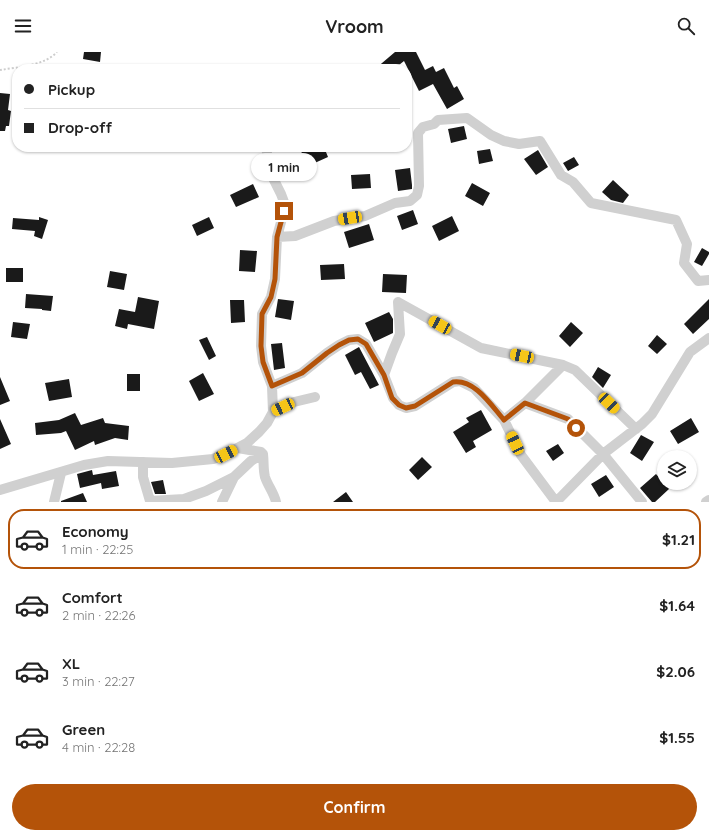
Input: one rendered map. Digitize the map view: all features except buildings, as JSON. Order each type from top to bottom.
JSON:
[{"type":"street","points":[[277,237],[295,236],[334,221],[365,216],[395,203],[410,201],[417,195],[419,186],[418,133],[423,127],[434,124],[438,120],[467,118],[491,135],[504,142],[519,144],[540,141],[561,175],[573,182],[591,203],[676,220],[687,244],[684,263],[698,281],[709,280]]},
{"type":"street","points":[[0,490],[62,473],[84,465],[108,461],[172,463],[213,459],[247,443],[267,423],[273,412],[272,386],[263,362],[260,333],[262,314],[271,297],[275,279],[277,237],[284,211],[284,202],[268,170],[266,152]]},
{"type":"street","points":[[384,375],[400,334],[398,302],[481,348],[563,364],[575,370],[636,429]]},
{"type":"street","points":[[272,386],[302,373],[339,345],[349,340],[358,339],[366,344],[384,375],[392,398],[399,405],[406,408],[415,406],[453,382],[460,381],[474,388],[504,420],[521,455],[556,502],[603,454],[636,429],[652,414],[690,352],[709,338]]},
{"type":"street","points":[[504,420],[525,403],[563,364]]},
{"type":"street","points":[[273,412],[294,402],[315,397]]},
{"type":"street","points":[[525,403],[568,419],[603,454],[642,502]]},
{"type":"street","points":[[238,448],[261,452],[262,454]]},
{"type":"street","points":[[143,462],[143,477],[150,502],[185,501],[234,477],[251,461],[262,454]]},
{"type":"street","points":[[262,454],[263,470],[276,502]]},
{"type":"street","points":[[54,502],[62,473]]},
{"type":"street","points":[[222,502],[234,477]]},
{"type":"path","points":[[34,64],[52,57],[57,52]]},
{"type":"path","points":[[0,70],[12,68]]},
{"type":"route","points":[[284,211],[277,237],[275,279],[271,297],[262,314],[260,333],[263,362],[272,386],[302,373],[339,345],[349,340],[358,339],[366,344],[384,375],[392,398],[399,405],[406,408],[415,406],[453,382],[460,381],[474,388],[504,420],[525,403],[568,419],[576,428]]}]
